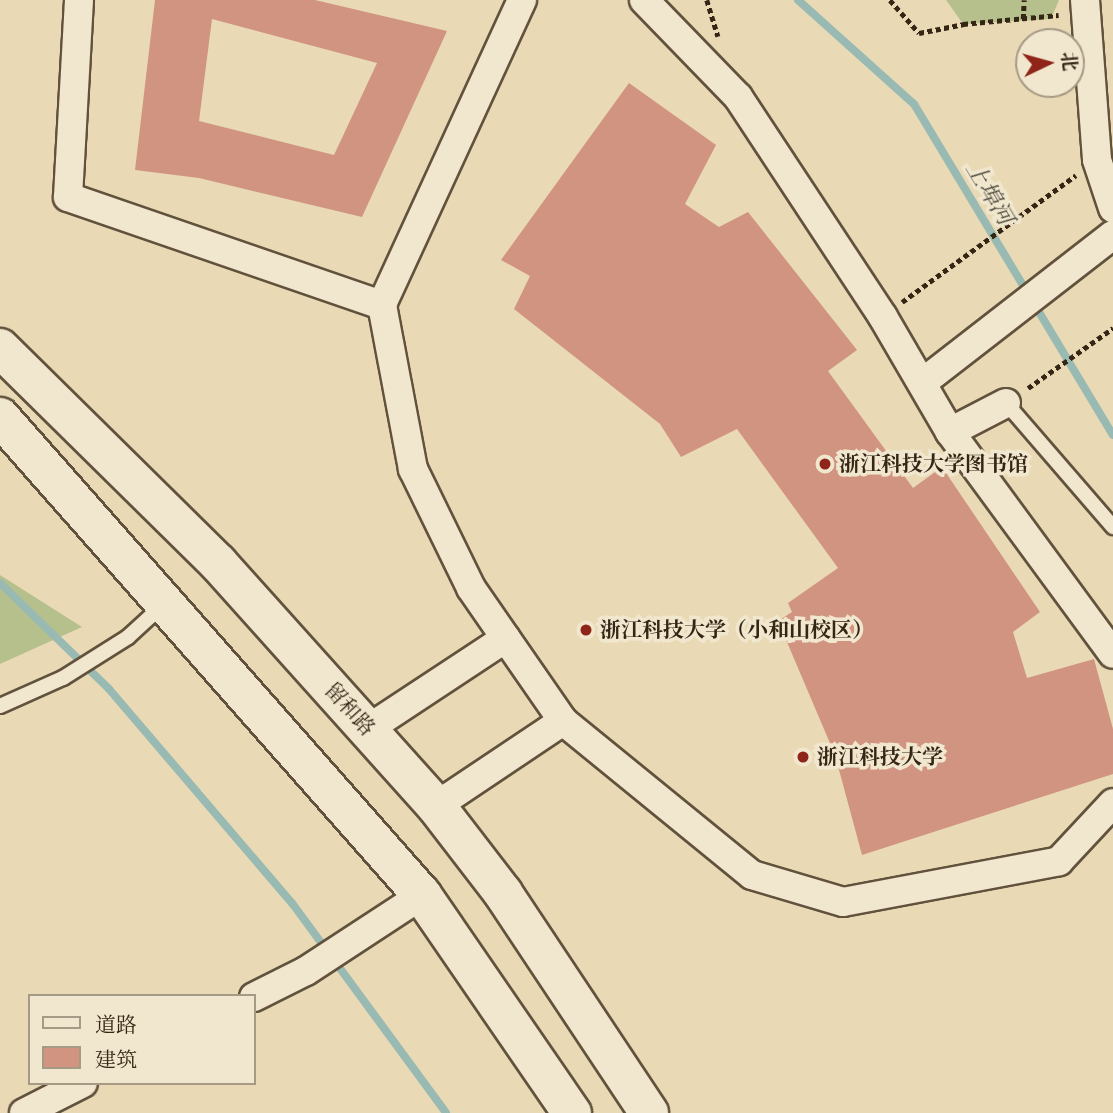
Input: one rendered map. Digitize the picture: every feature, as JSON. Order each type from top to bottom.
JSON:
[{"type":"main road","name":"留和路","points":[[0,348],[218,563],[436,806],[503,893],[649,1113]]},
{"type":"main road","points":[[0,417],[422,895],[572,1113]]},
{"type":"street","points":[[79,0],[68,197],[382,306]]},
{"type":"street","points":[[522,0],[382,306],[413,469],[471,588],[562,721],[752,875],[843,902],[1059,861],[1113,803]]},
{"type":"street","points":[[643,0],[663,15],[737,97],[922,383],[950,432],[1113,654]]},
{"type":"street","points":[[1084,7],[1097,160],[1113,208]]},
{"type":"street","points":[[922,383],[1113,235]]},
{"type":"street","points":[[950,432],[1006,403]]},
{"type":"street","points":[[368,729],[506,638]]},
{"type":"street","points":[[436,806],[562,721]]},
{"type":"street","points":[[256,996],[331,954],[422,895]]},
{"type":"street","points":[[24,1113],[79,1085]]},
{"type":"lane","points":[[1006,403],[1113,527]]},
{"type":"lane","points":[[0,706],[63,678],[128,637],[165,604]]},
{"type":"path","points":[[890,0],[919,33],[962,24],[1023,19],[1084,7]]},
{"type":"path","points":[[1023,19],[1024,0]]},
{"type":"path","points":[[962,24],[978,23]]},
{"type":"path","points":[[927,281],[1097,160]]},
{"type":"path","points":[[1006,403],[1113,328]]},
{"type":"green space","points":[[946,0],[1059,0],[1051,19],[963,24]]},
{"type":"green space","points":[[0,575],[82,627],[0,664]]},
{"type":"building","points":[[155,0],[315,0],[447,31],[362,217],[199,178],[135,170]],"holes":[[[212,19],[377,63],[334,155],[199,121]]]},
{"type":"building","points":[[629,83],[716,145],[685,204],[719,227],[748,212],[857,350],[828,371],[913,488],[942,467],[1040,612],[1013,632],[1027,678],[1094,659],[1113,729],[1113,774],[862,855],[835,755],[778,621],[792,612],[788,603],[838,568],[737,429],[681,457],[660,424],[514,309],[530,276],[501,260]]},
{"type":"waterway","name":"上埠河","points":[[798,0],[914,104],[1113,435]]},
{"type":"waterway","points":[[0,583],[109,689],[292,903],[446,1113]]},
{"type":"place","name":"浙江科技大学图书馆","points":[[825,464]]},
{"type":"place","name":"浙江科技大学（小和山校区）","points":[[586,630]]},
{"type":"place","name":"浙江科技大学","points":[[803,757]]}]
